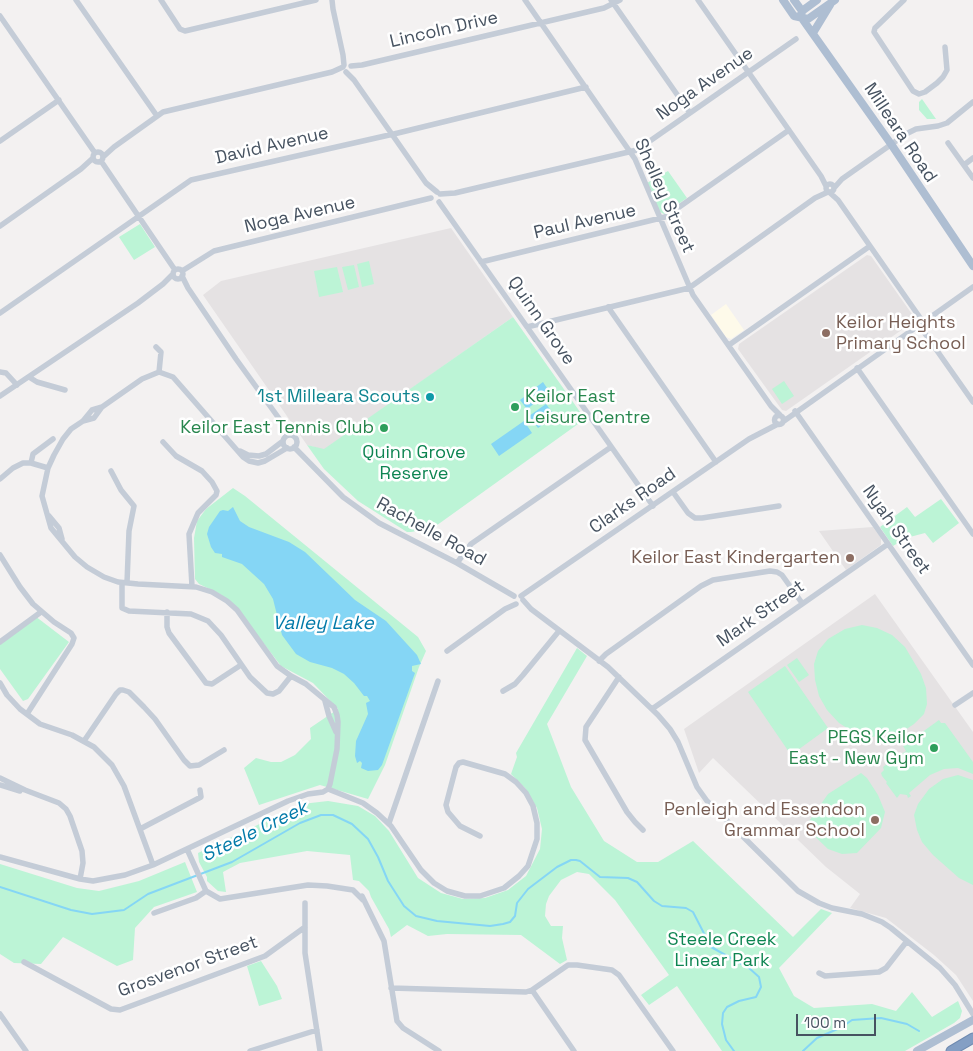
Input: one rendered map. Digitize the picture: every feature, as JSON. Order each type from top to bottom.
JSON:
[{"type":"highway","points":[[951,1051],[973,1038]]},
{"type":"main road","name":"Milleara Road","points":[[783,0],[794,16],[802,14]]},
{"type":"main road","name":"Milleara Road","points":[[794,0],[813,33],[973,266]]},
{"type":"main road","points":[[817,0],[802,14],[808,19],[834,1]]},
{"type":"main road","points":[[813,33],[834,1]]},
{"type":"main road","points":[[917,1051],[973,1020]]},
{"type":"street","points":[[76,0],[157,116]]},
{"type":"street","points":[[161,0],[180,30],[185,31],[316,0]]},
{"type":"street","name":"Quinn Grove","points":[[330,0],[343,55],[354,80],[653,506]]},
{"type":"street","name":"Shelley Street","points":[[525,0],[631,152],[689,288],[772,406],[779,419]]},
{"type":"street","points":[[698,0],[870,246],[973,402]]},
{"type":"street","points":[[904,0],[875,28],[874,32],[914,91],[920,94],[943,77],[947,70],[944,48]]},
{"type":"street","points":[[615,1],[690,113]]},
{"type":"street","name":"Lincoln Drive","points":[[0,226],[157,116],[170,110],[604,8],[615,1]]},
{"type":"street","points":[[0,16],[177,275],[188,288],[279,420],[291,435],[297,439],[297,444],[294,447],[262,458]]},
{"type":"street","name":"Noga Avenue","points":[[0,396],[214,251],[637,150],[796,39]]},
{"type":"street","name":"David Avenue","points":[[0,313],[190,180],[586,87]]},
{"type":"street","points":[[0,141],[59,100]]},
{"type":"street","points":[[527,327],[689,288],[891,144],[916,129],[947,123],[973,102]]},
{"type":"street","name":"Paul Avenue","points":[[482,262],[660,220],[789,130]]},
{"type":"street","points":[[948,143],[973,178]]},
{"type":"street","points":[[964,165],[973,158]]},
{"type":"street","points":[[729,345],[870,246]]},
{"type":"street","name":"Clarks Road","points":[[447,651],[749,439],[779,419],[795,412],[973,287]]},
{"type":"street","points":[[608,307],[716,462]]},
{"type":"street","points":[[156,347],[161,352],[159,372]]},
{"type":"street","points":[[857,368],[973,534]]},
{"type":"street","points":[[0,372],[9,375],[15,386]]},
{"type":"street","points":[[0,857],[93,881],[153,865],[288,801],[328,789],[336,759],[338,722],[334,707],[306,684],[277,666],[236,610],[227,601],[212,592],[192,586],[124,583],[104,577],[87,567],[75,557],[51,528],[42,496],[48,468],[63,439],[72,429],[83,421],[92,410],[102,407],[142,379],[159,372],[173,377],[249,462],[258,463],[287,436],[291,435]]},
{"type":"street","points":[[29,377],[37,382],[65,390]]},
{"type":"street","name":"Nyah Street","points":[[795,412],[973,665]]},
{"type":"street","points":[[279,420],[288,448]]},
{"type":"street","points":[[31,463],[33,454],[53,439]]},
{"type":"street","points":[[164,442],[176,456],[202,471],[217,491],[216,495],[198,513],[192,526],[190,534],[192,586]]},
{"type":"street","name":"Rachelle Road","points":[[294,447],[343,496],[379,523],[458,563],[518,600],[619,677],[670,729],[678,742],[697,787],[707,801],[798,891],[832,908],[862,914],[876,920],[907,941],[946,974],[959,990],[973,1014]]},
{"type":"street","points":[[458,563],[471,544],[611,447]]},
{"type":"street","points":[[0,479],[22,463],[31,463],[48,468]]},
{"type":"street","points":[[111,472],[121,490],[134,506],[129,531],[122,608],[129,612],[191,614],[208,621],[218,631],[256,684],[270,694],[279,690],[291,676]]},
{"type":"street","points":[[673,492],[688,513],[695,518],[779,506]]},
{"type":"street","name":"Mark Street","points":[[652,710],[888,544]]},
{"type":"street","points":[[0,555],[25,595],[41,612],[71,633],[74,641],[26,714]]},
{"type":"street","points":[[599,661],[701,586],[713,580],[770,571],[777,572],[802,603]]},
{"type":"street","points":[[0,642],[41,612]]},
{"type":"street","points":[[168,612],[167,627],[169,633],[206,683],[212,684],[241,665]]},
{"type":"street","points":[[503,690],[514,684],[523,675],[559,631]]},
{"type":"street","points":[[619,677],[586,728],[585,740],[627,812],[643,830]]},
{"type":"street","points":[[389,823],[438,681]]},
{"type":"street","points":[[0,683],[7,695],[26,714],[40,724],[72,735],[103,755],[124,786],[153,865]]},
{"type":"street","points":[[84,742],[116,694],[123,690],[128,692],[144,707],[190,766],[198,765],[224,750]]},
{"type":"street","points":[[955,705],[973,693]]},
{"type":"street","points":[[328,789],[363,803],[377,812],[389,823],[422,870],[434,883],[447,891],[465,896],[480,896],[504,888],[519,876],[528,866],[537,839],[537,823],[533,806],[526,793],[516,782],[504,774],[463,762],[459,763],[456,767],[446,805],[448,812],[460,826],[480,836]]},
{"type":"street","points":[[0,778],[59,803],[70,816],[82,852],[83,863],[80,879]]},
{"type":"street","points":[[0,785],[37,795]]},
{"type":"street","points":[[140,829],[201,796],[200,790]]},
{"type":"street","points":[[186,849],[206,891],[220,899],[308,886],[352,886],[358,889],[384,941],[396,1017],[400,1025],[439,1051]]},
{"type":"street","points":[[154,914],[196,898],[206,891]]},
{"type":"street","points":[[305,903],[305,953],[320,1051]]},
{"type":"street","name":"Grosvenor Street","points":[[24,962],[111,1009],[120,1010],[265,956],[305,926]]},
{"type":"street","points":[[819,973],[825,976],[879,972],[884,970],[907,941]]},
{"type":"street","points":[[392,988],[520,992],[532,990],[568,965],[612,970],[619,975],[673,1051]]},
{"type":"street","points":[[532,990],[574,1051]]},
{"type":"street","points":[[0,1014],[26,1051]]},
{"type":"street","points":[[250,1051],[317,1030]]},
{"type":"shaded area","points":[[451,228],[513,317],[324,450],[307,445],[203,295],[221,281]]},
{"type":"shaded area","name":"Keilor Heights Primary School","points":[[867,255],[871,256],[914,317],[913,322],[786,411],[782,410],[738,349],[739,344]]},
{"type":"shaded area","points":[[726,304],[744,330],[731,339],[726,337],[711,315]]},
{"type":"shaded area","name":"Keilor East Kindergarten","points":[[873,527],[881,538],[881,545],[846,570],[819,531]]},
{"type":"shaded area","name":"Penleigh and Essendon Grammar School","points":[[875,594],[973,732],[973,1001],[956,975],[934,955],[886,918],[850,908],[860,894],[826,867],[713,758],[699,773],[684,729]]},
{"type":"green space","points":[[922,99],[936,119],[927,119],[919,110],[919,102]]},
{"type":"green space","points":[[668,171],[687,198],[664,214],[660,212],[647,183]]},
{"type":"green space","points":[[140,224],[155,247],[134,260],[119,237]]},
{"type":"green space","points":[[369,261],[374,284],[362,287],[357,264]]},
{"type":"green space","points":[[354,265],[359,287],[348,290],[342,267]]},
{"type":"green space","points":[[337,267],[343,292],[319,297],[314,271]]},
{"type":"green space","name":"Quinn Grove Reserve","points":[[513,317],[585,419],[433,528],[407,532],[358,501],[324,469],[307,445],[324,449]]},
{"type":"green space","points":[[784,381],[794,396],[782,404],[772,389]]},
{"type":"green space","points":[[233,488],[418,637],[426,651],[385,765],[368,799],[320,785],[259,805],[244,768],[256,758],[271,762],[281,762],[295,755],[311,739],[310,728],[338,709],[313,683],[281,666],[235,606],[220,594],[199,584],[195,579],[194,538],[197,521],[206,509]]},
{"type":"green space","points":[[941,499],[959,523],[933,543],[925,533],[906,538],[893,546],[880,527],[907,507],[915,517]]},
{"type":"green space","points":[[35,616],[69,642],[28,699],[23,701],[0,669],[0,640]]},
{"type":"green space","points":[[862,625],[877,628],[892,635],[905,647],[921,674],[926,688],[927,704],[924,714],[914,724],[899,734],[870,737],[855,733],[839,723],[827,710],[819,696],[814,664],[818,651],[828,639],[845,629]]},
{"type":"green space","name":"Steele Creek Linear Park","points":[[577,648],[587,656],[547,724],[571,787],[604,841],[637,862],[658,862],[693,841],[793,937],[821,909],[832,913],[779,968],[794,996],[814,1008],[872,1004],[896,1011],[912,992],[932,1017],[958,1001],[962,1011],[960,1018],[905,1051],[722,1051],[677,986],[649,1005],[641,995],[669,975],[615,900],[589,874],[577,872],[561,880],[549,896],[546,904],[545,916],[551,926],[563,926],[562,938],[567,960],[560,964],[521,935],[447,934],[428,936],[407,925],[391,937],[389,929],[369,891],[359,881],[353,880],[350,855],[307,851],[240,863],[223,872],[226,892],[218,891],[207,881],[207,877],[199,862],[198,853],[302,804],[328,801],[358,806],[375,816],[389,831],[418,878],[441,893],[463,899],[485,898],[508,890],[526,876],[540,849],[542,829],[537,808],[525,788],[511,774],[517,757],[516,753]]},
{"type":"green space","points":[[797,658],[809,675],[799,682],[787,665]]},
{"type":"green space","points":[[785,666],[828,728],[791,755],[748,692]]},
{"type":"green space","name":"PEGS Keilor East - New Gym","points":[[939,720],[941,723],[945,723],[973,762],[973,774],[958,768],[944,769],[930,775],[909,793],[911,796],[908,798],[907,795],[900,794],[897,798],[882,776],[883,767],[906,751],[903,746]]},
{"type":"green space","points":[[861,773],[867,778],[878,795],[885,812],[881,828],[857,853],[842,854],[828,849],[805,827],[828,794]]},
{"type":"green space","points":[[958,775],[973,780],[973,885],[959,878],[933,855],[922,842],[914,815],[918,804],[929,789],[943,779]]},
{"type":"green space","points":[[185,862],[197,892],[154,907],[135,928],[133,960],[117,966],[63,937],[41,964],[14,963],[0,954],[0,864],[77,888],[99,891],[139,881]]},
{"type":"green space","points":[[261,961],[277,986],[282,999],[259,1006],[247,966]]},
{"type":"water","points":[[543,382],[549,391],[546,393],[547,396],[539,401],[531,391]]},
{"type":"water","points":[[528,394],[535,403],[527,409],[520,400]]},
{"type":"water","points":[[546,404],[555,416],[538,428],[529,416]]},
{"type":"water","points":[[524,421],[532,433],[499,456],[491,444]]},
{"type":"water","name":"Valley Lake","points":[[233,507],[240,521],[249,527],[289,542],[305,552],[355,600],[386,621],[417,655],[421,664],[412,666],[412,671],[415,673],[382,765],[378,770],[368,771],[361,768],[362,763],[360,761],[357,763],[355,756],[356,741],[368,714],[366,703],[370,701],[367,696],[364,696],[344,674],[332,668],[310,662],[296,654],[282,635],[273,599],[264,584],[242,564],[222,557],[222,554],[215,553],[211,547],[207,534],[209,527],[220,511],[228,511]]},
{"type":"waterway","name":"Steele Creek","points":[[0,887],[71,910],[92,914],[124,910],[148,894],[232,862],[300,823],[321,815],[333,815],[352,824],[368,839],[388,881],[404,906],[416,916],[437,921],[490,926],[510,922],[515,916],[517,903],[528,889],[557,867],[571,860],[576,860],[600,877],[628,878],[637,882],[654,901],[662,906],[686,908],[693,912],[711,947],[749,968],[759,977],[761,987],[756,997],[739,1001],[727,1007],[723,1013],[722,1024],[726,1040],[734,1051]]},
{"type":"waterway","name":"Steele Creek","points":[[803,1051],[817,1038],[842,1027],[852,1020],[881,1018],[907,1024],[919,1031]]},
{"type":"place","name":"Keilor Heights Primary School","points":[[826,333]]},
{"type":"place","name":"1st Milleara Scouts","points":[[430,397]]},
{"type":"place","name":"Keilor East Leisure Centre","points":[[515,407]]},
{"type":"place","name":"Keilor East Tennis Club","points":[[384,428]]},
{"type":"place","name":"Keilor East Kindergarten","points":[[850,558]]},
{"type":"place","name":"PEGS Keilor East - New Gym","points":[[934,748]]},
{"type":"place","name":"Penleigh and Essendon Grammar School","points":[[875,820]]}]
